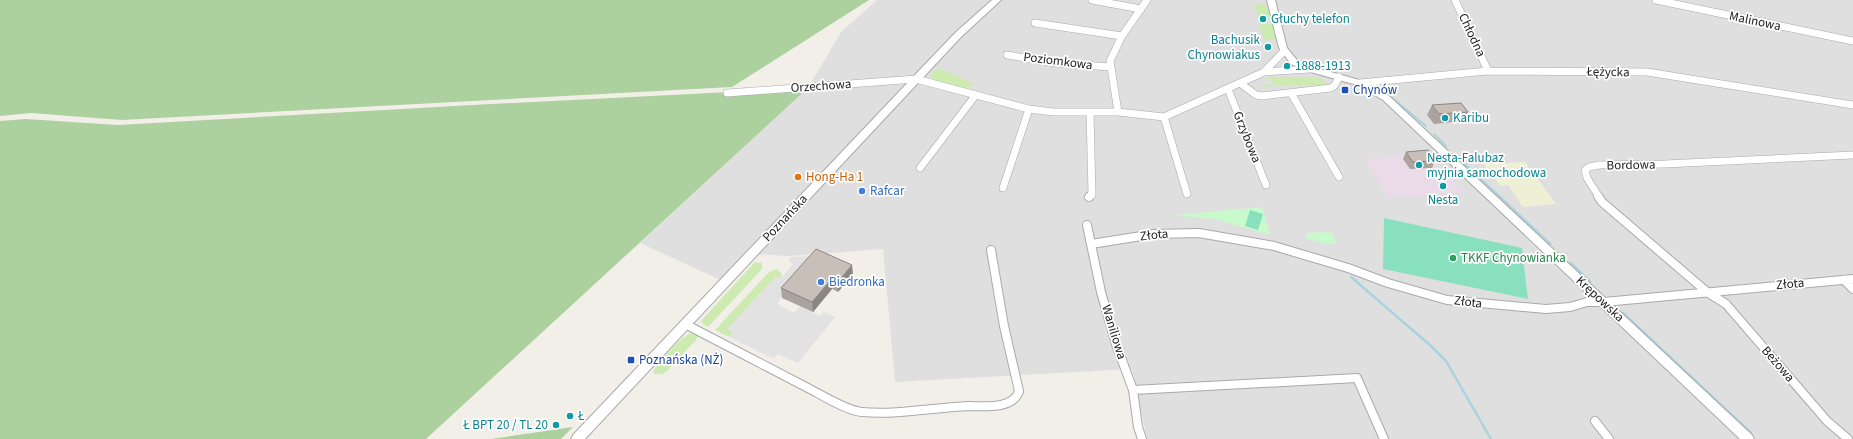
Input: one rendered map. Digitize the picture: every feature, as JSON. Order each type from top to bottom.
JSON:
[{"type":"street","name":"Poznańska","points":[[577,439],[958,35],[997,0]]},
{"type":"street","points":[[1092,0],[1141,9]]},
{"type":"street","name":"Poziomkowa","points":[[1118,112],[1110,61],[1122,36],[1147,0]]},
{"type":"street","points":[[1264,72],[1284,51],[1271,0]]},
{"type":"street","name":"Chłodna","points":[[1455,0],[1488,71]]},
{"type":"street","name":"Malinowa","points":[[1656,0],[1853,41]]},
{"type":"street","points":[[1035,23],[1122,36]]},
{"type":"street","name":"Krępowska","points":[[1284,51],[1294,62],[1310,69],[1360,83],[1379,93],[1393,104],[1748,439]]},
{"type":"street","name":"Poziomkowa","points":[[1007,55],[1056,63],[1110,67]]},
{"type":"street","points":[[916,79],[975,96],[1029,109],[1053,112],[1118,112],[1164,117],[1264,72],[1310,69]]},
{"type":"street","name":"Łężycka","points":[[1360,83],[1488,71],[1647,72],[1853,105]]},
{"type":"street","name":"Grzybowa","points":[[1240,83],[1256,95],[1262,96],[1331,88],[1335,85],[1339,77]]},
{"type":"street","name":"Orzechowa","points":[[727,92],[916,79]]},
{"type":"street","name":"Grzybowa","points":[[1228,89],[1266,185]]},
{"type":"street","points":[[1291,93],[1339,177]]},
{"type":"street","points":[[920,168],[975,96]]},
{"type":"street","points":[[1003,188],[1029,109]]},
{"type":"street","points":[[1089,197],[1092,195],[1090,112]]},
{"type":"street","points":[[1164,117],[1187,194]]},
{"type":"street","name":"Bordowa","points":[[1707,292],[1602,202],[1587,178],[1585,170],[1589,167],[1598,165],[1665,164],[1853,155]]},
{"type":"street","name":"Waniliowa","points":[[1087,225],[1114,337],[1133,390],[1138,427],[1142,439]]},
{"type":"street","name":"Złota","points":[[1091,244],[1154,234],[1199,233],[1274,246],[1348,268],[1388,283],[1447,300],[1509,307],[1546,309],[1572,306],[1587,302],[1604,302],[1848,279]]},
{"type":"street","points":[[685,324],[833,401],[860,412],[894,412],[1004,404],[1017,397],[1018,390],[1004,326],[991,250]]},
{"type":"street","points":[[1848,279],[1853,289]]},
{"type":"street","name":"Beżowa","points":[[1707,292],[1726,304],[1828,421],[1848,439]]},
{"type":"street","points":[[1133,390],[1357,378],[1384,439]]},
{"type":"street","points":[[1595,421],[1609,439]]},
{"type":"shaded area","points":[[877,0],[1853,0],[1853,439],[1147,439],[1132,369],[895,382],[883,249],[788,256],[752,254],[725,282],[640,243],[808,88],[841,32]]},
{"type":"shaded area","points":[[1427,154],[1451,180],[1465,192],[1388,197],[1365,159]]},
{"type":"shaded area","points":[[810,256],[777,304],[794,313],[800,306],[819,316],[824,312],[835,317],[798,363],[778,354],[774,359],[729,337],[733,332],[727,329],[776,276],[781,278],[793,264],[788,261],[792,257]]},
{"type":"green space","points":[[0,0],[869,0],[732,87],[122,120],[31,113],[0,116]]},
{"type":"green space","points":[[1254,4],[1268,5],[1272,21],[1259,21]]},
{"type":"green space","points":[[1259,23],[1272,24],[1277,40],[1264,40]]},
{"type":"green space","points":[[937,68],[975,85],[962,89],[934,81],[929,77]]},
{"type":"green space","points":[[1273,77],[1311,77],[1323,79],[1322,81],[1328,83],[1323,85],[1261,87],[1260,85],[1275,84],[1272,79],[1260,80]]},
{"type":"green space","points":[[808,88],[426,439],[0,439],[0,121],[26,119],[118,125]]},
{"type":"green space","points":[[1525,162],[1556,204],[1523,207],[1508,185],[1500,186],[1484,164]]},
{"type":"green space","points":[[1262,207],[1270,235],[1214,219],[1174,215]]},
{"type":"green space","points":[[1250,210],[1263,214],[1258,230],[1245,226]]},
{"type":"green space","name":"TKKF Chynowianka","points":[[1384,218],[1522,248],[1528,299],[1383,269]]},
{"type":"green space","points":[[1331,232],[1337,243],[1326,244],[1308,239],[1306,233]]},
{"type":"green space","points":[[755,262],[762,263],[762,269],[708,327],[704,325],[701,321]]},
{"type":"green space","points":[[777,269],[782,274],[781,278],[728,329],[733,332],[729,337],[715,330],[769,272]]},
{"type":"green space","points":[[692,333],[697,334],[697,339],[668,370],[662,374],[654,374],[653,371],[671,349],[682,338]]},
{"type":"green space","points":[[573,427],[561,439],[491,439]]},
{"type":"building","points":[[1461,103],[1468,112],[1439,114],[1432,105]]},
{"type":"building","points":[[1428,150],[1435,156],[1435,161],[1413,162],[1406,152]]},
{"type":"building","name":"Biedronka","points":[[816,249],[852,265],[837,283],[831,280],[812,302],[781,288]]},
{"type":"waterway","points":[[1379,87],[1426,126]]},
{"type":"waterway","points":[[1434,134],[1446,146]]},
{"type":"waterway","points":[[1455,155],[1500,197]]},
{"type":"waterway","points":[[1499,196],[1550,244]]},
{"type":"waterway","points":[[1571,263],[1590,282]]},
{"type":"waterway","points":[[1351,277],[1431,346],[1446,361],[1491,439]]},
{"type":"waterway","points":[[1623,313],[1751,433]]},
{"type":"place","name":"Głuchy telefon","points":[[1263,19]]},
{"type":"place","name":"Bachusik Chynowiakus","points":[[1268,47]]},
{"type":"place","name":"1888-1913","points":[[1287,66]]},
{"type":"place","name":"Chynów","points":[[1345,90]]},
{"type":"place","name":"Karibu","points":[[1445,118]]},
{"type":"place","name":"Nesta-Falubaz myjnia samochodowa","points":[[1419,165]]},
{"type":"place","name":"Hong-Ha 1","points":[[798,177]]},
{"type":"place","name":"Nesta","points":[[1443,186]]},
{"type":"place","name":"Rafcar","points":[[862,191]]},
{"type":"place","name":"TKKF Chynowianka","points":[[1453,258]]},
{"type":"place","name":"Biedronka","points":[[821,282]]},
{"type":"place","name":"Poznańska (NŻ)","points":[[631,360]]},
{"type":"place","name":"Ł","points":[[570,416]]},
{"type":"place","name":"Ł BPT 20 / TL 20","points":[[556,425]]}]
